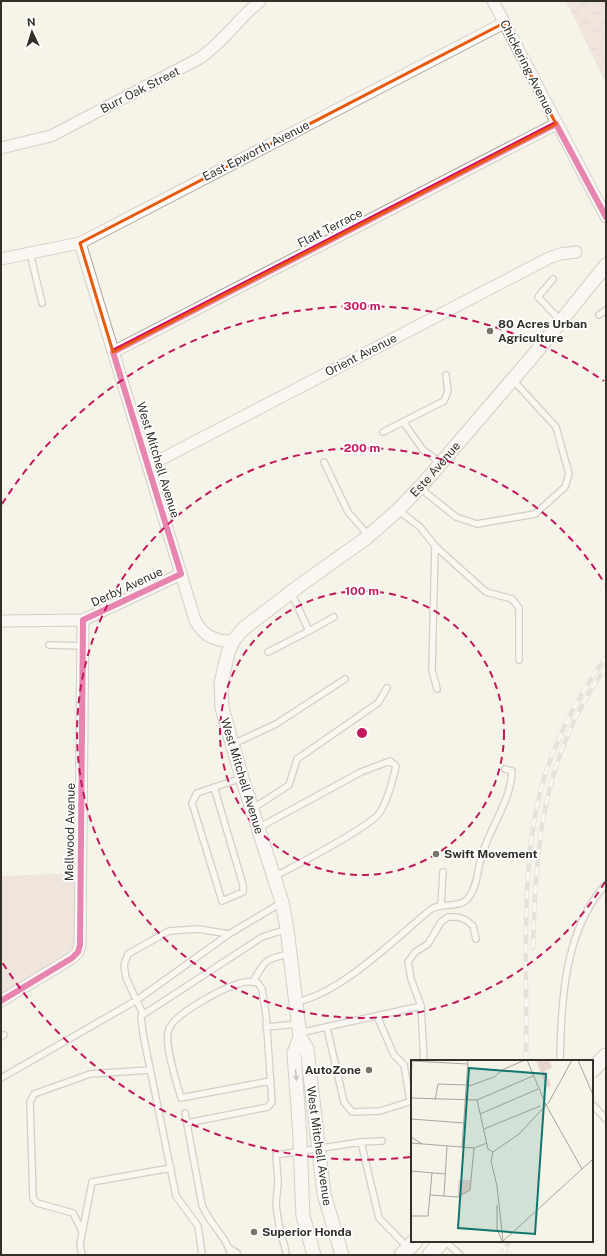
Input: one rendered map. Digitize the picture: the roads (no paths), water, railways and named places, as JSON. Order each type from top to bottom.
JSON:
[{"type":"main road","points":[[430,1255],[442,1242]]},
{"type":"street","name":"Burr Oak Street","points":[[1,148],[51,136],[200,58],[208,53],[248,11],[260,1]]},
{"type":"street","name":"Chickering Avenue","points":[[493,1],[606,217]]},
{"type":"street","name":"East Epworth Avenue","points":[[1,259],[80,243],[504,23]]},
{"type":"street","name":"Flatt Terrace","points":[[113,352],[556,124]]},
{"type":"street","name":"West Mitchell Avenue","points":[[80,243],[195,620],[203,632],[215,639],[233,641],[223,670],[221,696],[222,708],[242,778],[282,902],[287,929],[299,1032],[294,1053],[301,1152],[303,1216],[314,1255]]},
{"type":"street","name":"Orient Avenue","points":[[148,466],[549,258],[560,254],[576,252]]},
{"type":"street","name":"Este Avenue","points":[[233,641],[244,629],[291,592],[368,535],[398,510],[420,488],[513,380],[606,265]]},
{"type":"street","name":"Derby Avenue","points":[[1,621],[83,620],[181,574]]},
{"type":"street","name":"Mellwood Avenue","points":[[1,1001],[72,958],[78,952],[81,867],[83,620]]},
{"type":"street","name":"West Mitchell Avenue","points":[[299,1032],[307,1049],[325,1199],[342,1255]]},
{"type":"lane","points":[[30,253],[42,302]]},
{"type":"lane","points":[[553,279],[538,297],[562,321]]},
{"type":"lane","points":[[599,315],[606,310]]},
{"type":"lane","points":[[383,432],[404,423],[444,401],[448,391],[446,375]]},
{"type":"lane","points":[[420,488],[456,517],[477,524],[535,514],[565,486],[569,474],[556,427],[513,380]]},
{"type":"lane","points":[[404,423],[423,450],[442,463]]},
{"type":"lane","points":[[324,462],[348,512],[368,535]]},
{"type":"lane","points":[[398,510],[420,527],[435,546],[486,592],[512,599],[519,608],[519,660]]},
{"type":"lane","points":[[435,546],[432,670],[438,689]]},
{"type":"lane","points":[[291,592],[309,631]]},
{"type":"lane","points":[[268,652],[334,617]]},
{"type":"lane","points":[[49,645],[83,646]]},
{"type":"lane","points":[[232,744],[276,724],[345,679]]},
{"type":"lane","points":[[252,809],[289,785],[297,759],[378,703],[387,688]]},
{"type":"lane","points":[[258,828],[361,772],[390,761],[396,766],[393,780],[380,813],[366,825],[274,878]]},
{"type":"lane","points":[[296,1002],[309,1000],[342,982],[434,907],[458,905],[469,898],[476,884],[480,862],[487,839],[512,781],[512,771],[505,769]]},
{"type":"lane","points":[[214,787],[243,885],[243,892],[222,901],[192,803],[197,793],[214,787],[242,778]]},
{"type":"lane","points":[[440,906],[443,872]]},
{"type":"lane","points":[[560,1060],[561,1022],[568,960],[582,922],[606,884]]},
{"type":"lane","points":[[1,1078],[137,1000],[229,934],[282,902]]},
{"type":"lane","points":[[424,1060],[421,1006],[408,962],[415,952],[428,944],[441,922],[448,917],[458,917],[466,920],[473,926],[476,939]]},
{"type":"lane","points":[[143,1014],[126,978],[124,966],[128,954],[168,931],[198,929],[229,934]]},
{"type":"lane","points":[[202,1255],[198,1226],[176,1196],[143,1034],[141,1016],[262,937],[287,929]]},
{"type":"lane","points":[[253,982],[264,962],[272,957],[290,954]]},
{"type":"lane","points":[[187,1123],[268,1107],[272,1102],[262,989],[258,982],[245,982],[204,998],[174,1020],[168,1029],[169,1052],[181,1098],[270,1081]]},
{"type":"lane","points":[[266,1027],[299,1032],[327,1028],[421,1006]]},
{"type":"lane","points":[[327,1028],[344,1102],[352,1112],[380,1111],[411,1101],[404,1066],[394,1054],[377,1016]]},
{"type":"lane","points":[[82,1230],[73,1213],[37,1203],[34,1198],[30,1102],[34,1094],[90,1074],[150,1070]]},
{"type":"lane","points":[[593,1105],[606,1119]]},
{"type":"lane","points":[[185,1113],[202,1205],[205,1213],[224,1238],[229,1248],[230,1255]]},
{"type":"lane","points":[[286,1252],[276,1205],[278,1182],[276,1155],[361,1142],[382,1141]]},
{"type":"lane","points":[[361,1142],[379,1218],[409,1248]]},
{"type":"lane","points":[[82,1255],[80,1244],[92,1182],[170,1168]]},
{"type":"lane","points":[[444,1242],[460,1255]]},
{"type":"lane","points":[[229,1248],[237,1253]]},
{"type":"railway","points":[[526,1060],[526,916],[531,844],[537,809],[545,775],[557,743],[571,713],[587,685],[606,657]]},
{"type":"railway","points":[[533,948],[537,872],[547,802],[556,768],[568,734],[585,701],[606,667]]},
{"type":"railway","points":[[503,1255],[509,1242]]},
{"type":"place","name":"80 Acres Urban Agriculture","points":[[490,331]]},
{"type":"place","name":"Swift Movement","points":[[436,854]]},
{"type":"place","name":"AutoZone","points":[[369,1070]]},
{"type":"place","name":"Superior Honda","points":[[254,1232]]}]
